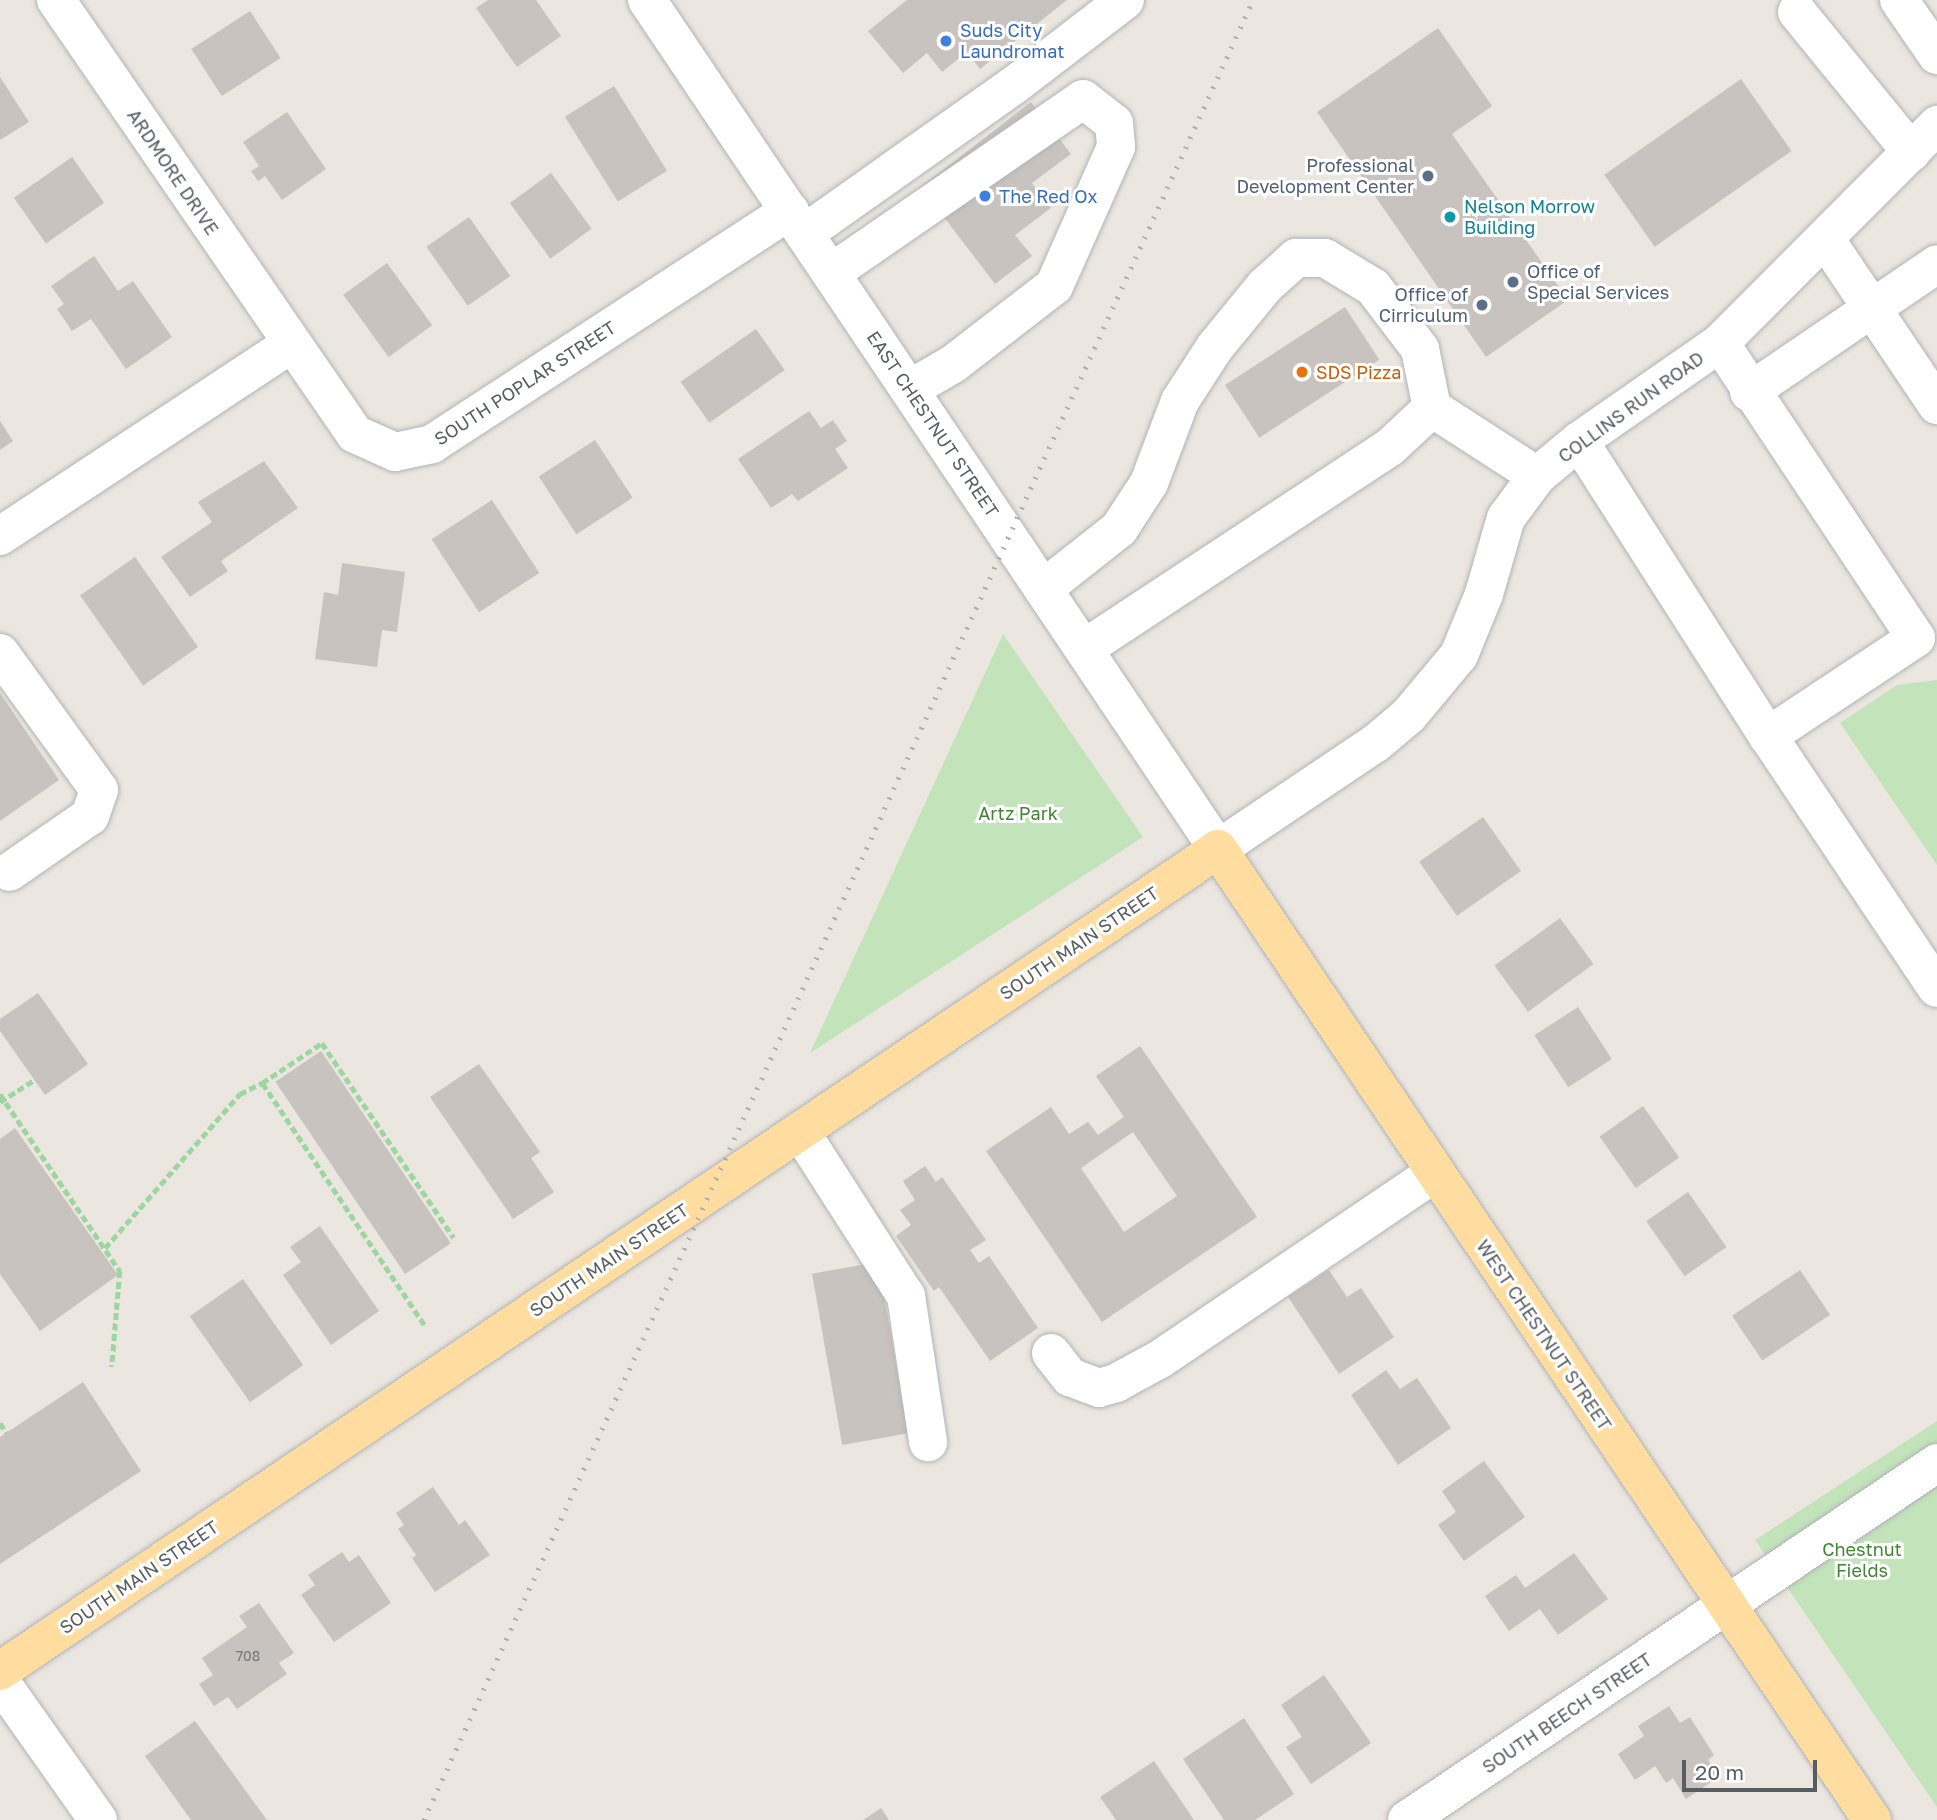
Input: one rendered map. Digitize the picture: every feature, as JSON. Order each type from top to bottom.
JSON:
[{"type":"main road","name":"SOUTH MAIN STREET","points":[[0,1671],[1218,849]]},
{"type":"main road","name":"WEST CHESTNUT STREET","points":[[1218,849],[1872,1820]]},
{"type":"street","name":"ARDMORE DRIVE","points":[[56,0],[291,344]]},
{"type":"street","name":"EAST CHESTNUT STREET","points":[[647,0],[1218,849]]},
{"type":"street","name":"SOUTH POPLAR STREET","points":[[291,344],[355,434],[395,452],[432,444],[1002,94],[1125,0]]},
{"type":"street","points":[[1899,0],[1937,55]]},
{"type":"street","points":[[1797,12],[1911,152]]},
{"type":"street","points":[[831,273],[1083,99],[1114,123],[1116,147],[1054,286],[953,364],[910,389]]},
{"type":"street","name":"COLLINS RUN ROAD","points":[[1218,849],[1376,743],[1434,687],[1464,643],[1484,594],[1506,518],[1537,476],[1579,440],[1720,344],[1937,125]]},
{"type":"street","points":[[1826,240],[1937,405]]},
{"type":"street","points":[[1044,589],[1119,529],[1149,483],[1180,401],[1215,347],[1265,286],[1296,258],[1325,258],[1373,287],[1420,349],[1432,408],[1537,476]]},
{"type":"street","points":[[1749,392],[1937,264]]},
{"type":"street","points":[[0,536],[291,344]]},
{"type":"street","points":[[1720,344],[1749,392],[1926,636],[1768,736]]},
{"type":"street","points":[[1084,649],[1390,447],[1432,408]]},
{"type":"street","points":[[1579,440],[1768,736],[1937,988]]},
{"type":"street","points":[[0,653],[99,790],[90,816],[9,872]]},
{"type":"street","points":[[800,1132],[906,1296],[928,1442]]},
{"type":"street","points":[[1051,1353],[1070,1377],[1099,1388],[1116,1384],[1160,1359],[1435,1173]]},
{"type":"street","name":"SOUTH BEECH STREET","points":[[1408,1820],[1937,1463]]},
{"type":"street","points":[[0,1681],[98,1820]]},
{"type":"path","points":[[104,1248],[240,1094],[262,1083],[321,1043],[454,1237]]},
{"type":"path","points":[[2,1101],[34,1080]]},
{"type":"path","points":[[262,1083],[425,1325]]},
{"type":"path","points":[[0,1094],[2,1101],[120,1270],[122,1283],[113,1367]]},
{"type":"path","points":[[0,1423],[7,1433]]},
{"type":"green space","name":"Artz Park","points":[[1003,634],[1143,837],[810,1053]]},
{"type":"green space","points":[[1937,680],[1937,865],[1840,723],[1897,685]]},
{"type":"green space","name":"Chestnut Fields","points":[[1937,1421],[1937,1807],[1755,1540]]},
{"type":"building","points":[[488,0],[536,0],[561,36],[517,67],[476,8]]},
{"type":"building","name":"Suds City Laundromat","points":[[907,0],[1067,0],[980,69],[967,52],[942,72],[927,53],[903,73],[868,31]]},
{"type":"building","points":[[250,11],[280,58],[222,96],[191,49]]},
{"type":"building","name":"Nelson Morrow Building","points":[[1438,28],[1492,106],[1452,134],[1568,300],[1486,357],[1317,112]]},
{"type":"building","points":[[0,77],[29,122],[0,140]]},
{"type":"building","points":[[1741,79],[1791,151],[1655,247],[1604,175]]},
{"type":"building","points":[[614,86],[667,171],[618,202],[565,117]]},
{"type":"building","name":"The Red Ox","points":[[1031,102],[1071,154],[1032,183],[1051,208],[1015,235],[1032,256],[995,284],[921,187]]},
{"type":"building","points":[[287,112],[326,169],[282,200],[265,176],[258,181],[251,171],[259,166],[243,142]]},
{"type":"building","points":[[72,157],[104,203],[46,244],[14,198]]},
{"type":"building","points":[[551,173],[592,229],[550,259],[510,203]]},
{"type":"building","points":[[469,217],[510,276],[468,306],[426,247]]},
{"type":"building","points":[[94,256],[118,291],[133,281],[172,337],[126,369],[91,319],[72,331],[57,309],[64,304],[51,286]]},
{"type":"building","points":[[387,263],[432,325],[389,357],[343,295]]},
{"type":"building","name":"SDS Pizza","points":[[1345,307],[1379,360],[1259,438],[1225,385]]},
{"type":"building","points":[[756,329],[785,370],[709,423],[681,382]]},
{"type":"building","points":[[809,411],[821,428],[833,420],[847,441],[835,449],[848,468],[798,501],[792,494],[771,508],[738,459]]},
{"type":"building","points":[[0,421],[13,441],[0,450]]},
{"type":"building","points":[[595,440],[633,498],[576,534],[539,476]]},
{"type":"building","points":[[264,461],[298,508],[221,561],[228,571],[190,597],[161,557],[212,522],[198,502]]},
{"type":"building","points":[[492,500],[539,573],[479,612],[432,539]]},
{"type":"building","points":[[135,557],[198,647],[143,686],[80,595]]},
{"type":"building","points":[[342,563],[405,572],[397,632],[382,630],[377,667],[315,659],[324,592],[338,595]]},
{"type":"building","points":[[0,693],[59,780],[0,821]]},
{"type":"building","points":[[1483,817],[1521,871],[1457,916],[1419,862]]},
{"type":"building","points":[[1560,918],[1594,964],[1528,1012],[1494,966]]},
{"type":"building","points":[[38,993],[88,1064],[45,1095],[0,1031],[0,1019]]},
{"type":"building","points":[[1578,1007],[1612,1059],[1568,1087],[1534,1035]]},
{"type":"building","points":[[1140,1046],[1257,1217],[1102,1322],[986,1151],[1051,1107],[1069,1134],[1088,1122],[1098,1135],[1124,1117],[1096,1076]],"holes":[[[1133,1132],[1177,1196],[1124,1232],[1081,1168]]]},
{"type":"building","points":[[321,1051],[451,1243],[405,1274],[275,1082]]},
{"type":"building","points":[[479,1064],[540,1152],[531,1158],[554,1192],[513,1219],[430,1097]]},
{"type":"building","points":[[1643,1106],[1679,1158],[1636,1188],[1600,1136]]},
{"type":"building","points":[[15,1128],[118,1275],[40,1331],[0,1274],[0,1139]]},
{"type":"building","points":[[925,1166],[936,1182],[942,1177],[986,1240],[970,1250],[979,1263],[989,1256],[1038,1328],[990,1361],[939,1287],[934,1291],[896,1236],[911,1225],[900,1210],[915,1200],[903,1181]]},
{"type":"building","points":[[1688,1192],[1726,1247],[1685,1276],[1646,1221]]},
{"type":"building","points":[[320,1226],[379,1311],[331,1345],[283,1275],[301,1262],[290,1247]]},
{"type":"building","points":[[878,1262],[908,1433],[842,1445],[812,1274]]},
{"type":"building","points":[[1329,1270],[1347,1297],[1361,1288],[1394,1337],[1339,1374],[1288,1297]]},
{"type":"building","points":[[1800,1270],[1830,1315],[1762,1361],[1732,1316]]},
{"type":"building","points":[[243,1279],[303,1365],[250,1402],[190,1316]]},
{"type":"building","points":[[1386,1370],[1400,1389],[1417,1378],[1451,1428],[1398,1465],[1351,1395]]},
{"type":"building","points":[[83,1382],[141,1471],[0,1564],[0,1437]]},
{"type":"building","points":[[1484,1461],[1525,1517],[1464,1561],[1438,1525],[1456,1512],[1442,1491]]},
{"type":"building","points":[[433,1487],[459,1525],[465,1520],[490,1555],[435,1592],[412,1558],[416,1555],[398,1529],[404,1525],[396,1513]]},
{"type":"building","points":[[342,1552],[349,1562],[359,1555],[391,1603],[334,1642],[301,1595],[315,1585],[308,1575]]},
{"type":"building","points":[[1574,1553],[1608,1599],[1558,1635],[1540,1609],[1509,1631],[1485,1596],[1516,1575],[1525,1588]]},
{"type":"building","points":[[259,1603],[294,1653],[279,1663],[287,1674],[237,1709],[228,1697],[214,1706],[199,1684],[213,1675],[202,1658],[247,1627],[239,1616]]},
{"type":"building","points":[[1324,1675],[1371,1743],[1311,1784],[1286,1747],[1302,1737],[1281,1705]]},
{"type":"building","points":[[1669,1706],[1680,1723],[1690,1717],[1714,1755],[1708,1760],[1719,1777],[1686,1799],[1673,1778],[1666,1783],[1655,1766],[1635,1780],[1618,1754],[1644,1736],[1638,1726]]},
{"type":"building","points":[[1244,1718],[1294,1794],[1255,1820],[1224,1820],[1183,1759]]},
{"type":"building","points":[[195,1721],[267,1820],[191,1820],[145,1756]]},
{"type":"building","points":[[1154,1761],[1194,1820],[1116,1820],[1100,1797]]},
{"type":"building","points":[[881,1808],[889,1820],[863,1820]]},
{"type":"railway","points":[[424,1820],[1253,0]]},
{"type":"place","name":"Suds City Laundromat","points":[[946,41]]},
{"type":"place","name":"Professional Development Center","points":[[1428,176]]},
{"type":"place","name":"The Red Ox","points":[[985,196]]},
{"type":"place","name":"Nelson Morrow Building","points":[[1450,217]]},
{"type":"place","name":"Office of Special Services","points":[[1513,282]]},
{"type":"place","name":"Office of Cirriculum","points":[[1482,305]]},
{"type":"place","name":"SDS Pizza","points":[[1302,372]]}]
